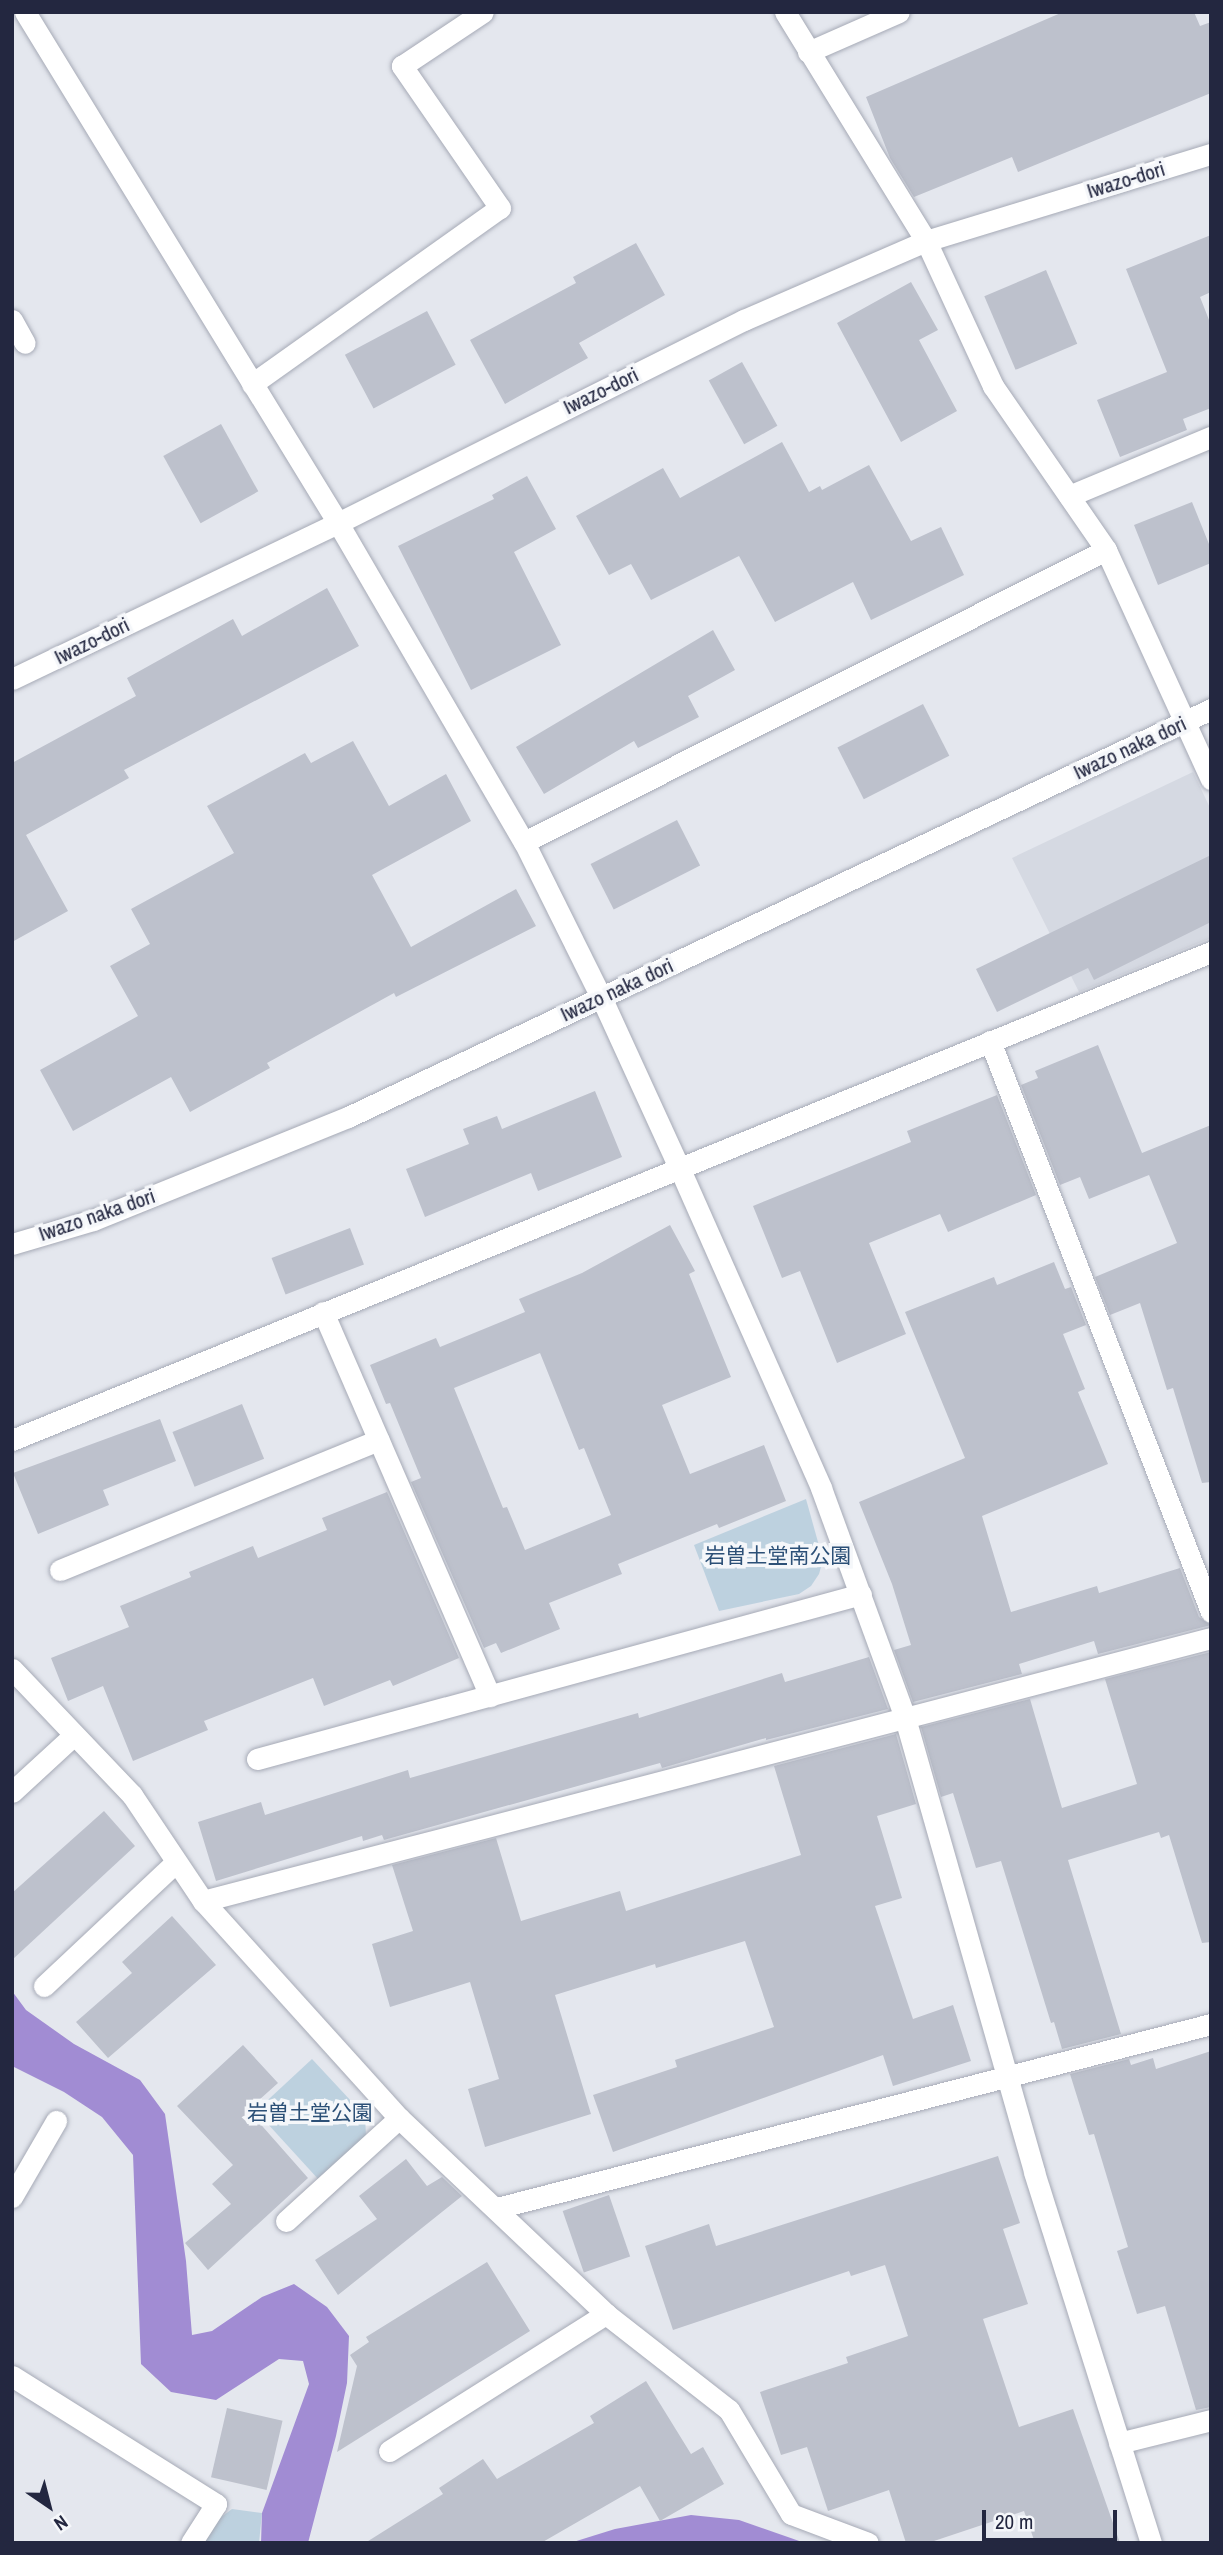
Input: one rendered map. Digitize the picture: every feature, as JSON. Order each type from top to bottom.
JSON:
[{"type":"street","points":[[24,12],[338,523],[524,842],[601,997],[679,1167],[821,1488],[905,1717],[1007,2074],[1151,2543]]},
{"type":"street","points":[[252,384],[500,208],[402,66],[483,12]]},
{"type":"street","points":[[785,12],[926,241],[993,386],[1105,550],[1211,779]]},
{"type":"street","points":[[808,52],[898,12]]},
{"type":"street","name":"Iwazo-dori","points":[[12,679],[338,523],[744,320],[926,241],[1211,154]]},
{"type":"street","points":[[12,320],[25,343]]},
{"type":"street","points":[[1069,496],[1211,438]]},
{"type":"street","points":[[524,842],[1105,550]]},
{"type":"street","name":"Iwazo naka dori","points":[[12,1244],[93,1220],[324,1127],[1211,709]]},
{"type":"street","points":[[12,1440],[1211,953]]},
{"type":"street","points":[[990,1041],[1211,1612]]},
{"type":"street","points":[[323,1312],[490,1696]]},
{"type":"street","points":[[60,1570],[379,1440]]},
{"type":"street","points":[[257,1759],[861,1594]]},
{"type":"street","points":[[204,1900],[422,1846],[1211,1638]]},
{"type":"street","points":[[12,1670],[132,1796],[204,1900],[399,2118],[606,2314],[729,2410],[791,2514],[868,2543]]},
{"type":"street","points":[[12,1792],[74,1735]]},
{"type":"street","points":[[44,1986],[176,1862]]},
{"type":"street","points":[[497,2208],[1007,2074],[1211,2024]]},
{"type":"street","points":[[286,2221],[399,2118]]},
{"type":"street","points":[[12,2197],[56,2121]]},
{"type":"street","points":[[388,2451],[606,2314]]},
{"type":"street","points":[[12,2376],[216,2504],[191,2543]]},
{"type":"street","points":[[1119,2443],[1211,2420]]},
{"type":"shaded area","points":[[1193,772],[1211,810],[1211,938],[1079,992],[1012,858]]},
{"type":"shaded area","points":[[12,1991],[26,2010],[74,2044],[140,2080],[165,2114],[186,2261],[192,2335],[212,2331],[262,2297],[294,2284],[327,2307],[349,2336],[347,2383],[308,2543],[261,2543],[262,2513],[309,2384],[303,2361],[279,2359],[216,2400],[171,2392],[141,2364],[133,2155],[102,2117],[64,2092],[12,2066]]},
{"type":"shaded area","points":[[691,2515],[739,2520],[805,2543],[570,2543],[615,2529]]},
{"type":"green space","name":"岩曽土堂南公園","points":[[806,1499],[823,1560],[819,1574],[811,1586],[799,1594],[719,1611],[694,1545]]},
{"type":"green space","name":"岩曽土堂公園","points":[[312,2059],[365,2116],[366,2136],[319,2180],[256,2111]]},
{"type":"green space","points":[[232,2509],[262,2513],[259,2543],[203,2543],[216,2521]]},
{"type":"building","points":[[1063,12],[1194,12],[1200,26],[1211,22],[1211,93],[1018,172],[1012,157],[914,197],[890,158],[866,97]]},
{"type":"building","points":[[1211,235],[1211,292],[1200,297],[1211,325],[1211,408],[1183,419],[1187,430],[1120,457],[1097,400],[1167,372],[1126,269]]},
{"type":"building","points":[[636,243],[665,295],[579,343],[588,358],[505,404],[470,340],[576,283],[573,277]]},
{"type":"building","points":[[1046,270],[1077,344],[1016,370],[984,296]]},
{"type":"building","points":[[911,282],[938,330],[919,340],[957,411],[901,442],[837,323]]},
{"type":"building","points":[[427,311],[456,365],[374,409],[345,355]]},
{"type":"building","points":[[742,362],[777,426],[744,444],[709,380]]},
{"type":"building","points":[[221,424],[258,491],[201,523],[163,456]]},
{"type":"building","points":[[782,442],[809,492],[820,486],[822,490],[869,465],[911,541],[941,527],[964,575],[871,620],[853,582],[775,622],[739,556],[651,600],[631,564],[609,575],[576,516],[663,468],[680,498]]},
{"type":"building","points":[[527,476],[556,529],[514,552],[561,645],[471,690],[398,546],[494,499],[492,495]]},
{"type":"building","points":[[1192,502],[1211,549],[1211,563],[1158,585],[1134,525]]},
{"type":"building","points":[[327,588],[359,646],[124,770],[129,778],[26,835],[68,911],[12,942],[12,763],[136,696],[127,678],[233,619],[242,636]]},
{"type":"building","points":[[713,630],[735,670],[688,696],[699,717],[638,748],[634,741],[544,794],[516,747]]},
{"type":"building","points":[[923,704],[949,756],[864,799],[837,748]]},
{"type":"building","points":[[353,741],[389,806],[446,774],[471,821],[372,875],[411,947],[516,889],[536,926],[396,997],[394,993],[267,1063],[270,1068],[190,1112],[171,1077],[73,1131],[40,1070],[138,1016],[110,966],[150,944],[131,909],[234,853],[207,806],[305,753],[311,763]]},
{"type":"building","points":[[677,820],[700,865],[614,909],[591,864]]},
{"type":"building","points":[[1211,855],[1211,922],[1094,980],[1088,968],[997,1012],[976,969]]},
{"type":"building","points":[[1098,1045],[1142,1153],[1211,1125],[1211,1482],[1202,1483],[1173,1388],[1167,1390],[1140,1303],[1110,1315],[1095,1277],[1177,1243],[1149,1175],[1089,1199],[1080,1177],[1060,1185],[1021,1085],[1038,1078],[1035,1071]]},
{"type":"building","points":[[595,1091],[622,1157],[538,1191],[531,1173],[425,1217],[406,1169],[469,1144],[463,1129],[497,1116],[502,1129]]},
{"type":"building","points":[[997,1095],[1036,1195],[948,1232],[940,1214],[869,1243],[906,1334],[837,1363],[800,1271],[782,1278],[753,1206],[911,1142],[907,1131]]},
{"type":"building","points":[[670,1225],[695,1271],[689,1274],[731,1377],[662,1405],[690,1474],[764,1445],[786,1501],[719,1528],[717,1524],[618,1564],[622,1574],[549,1603],[560,1629],[501,1653],[496,1643],[484,1648],[411,1482],[421,1478],[390,1403],[386,1404],[370,1365],[436,1338],[440,1347],[525,1312],[519,1299],[582,1273]],"holes":[[[540,1353],[579,1450],[584,1448],[611,1515],[525,1550],[507,1507],[503,1508],[454,1388]]]},
{"type":"building","points":[[350,1228],[364,1264],[286,1295],[272,1258]]},
{"type":"building","points":[[1054,1262],[1065,1289],[1071,1287],[1086,1325],[1063,1334],[1085,1389],[1078,1392],[1108,1464],[982,1516],[1011,1612],[1097,1586],[1099,1593],[1180,1568],[1199,1617],[1211,1625],[1098,1654],[1094,1641],[1019,1664],[1022,1674],[913,1702],[894,1650],[911,1645],[892,1584],[859,1502],[965,1458],[905,1312],[994,1277],[997,1285]]},
{"type":"building","points":[[242,1404],[264,1459],[195,1487],[172,1432]]},
{"type":"building","points":[[160,1419],[176,1461],[103,1490],[109,1505],[38,1534],[13,1473]]},
{"type":"building","points":[[387,1492],[459,1658],[393,1686],[390,1680],[324,1706],[313,1678],[204,1721],[208,1730],[133,1761],[103,1686],[68,1701],[51,1658],[129,1627],[120,1606],[191,1577],[189,1572],[253,1546],[258,1558],[327,1530],[322,1518]]},
{"type":"building","points":[[1211,1652],[1211,1942],[1202,1943],[1169,1835],[1161,1838],[1159,1832],[1068,1860],[1121,2034],[1062,2049],[1054,2022],[1051,2023],[1001,1861],[976,1868],[953,1793],[941,1797],[921,1727],[1030,1699],[1062,1808],[1137,1784],[1105,1679]]},
{"type":"building","points":[[869,1657],[888,1709],[766,1738],[662,1768],[660,1763],[384,1840],[382,1835],[363,1841],[362,1836],[216,1881],[198,1822],[261,1802],[265,1815],[408,1770],[410,1778],[638,1713],[639,1718],[782,1673],[785,1682]]},
{"type":"building","points":[[896,1734],[916,1804],[877,1816],[902,1898],[875,1906],[913,2019],[953,2005],[971,2061],[893,2086],[883,2055],[613,2152],[593,2095],[677,2067],[675,2060],[774,2027],[745,1941],[656,1968],[655,1964],[555,1995],[591,2114],[485,2147],[468,2089],[499,2079],[470,1982],[390,2007],[372,1944],[413,1931],[392,1865],[496,1838],[521,1921],[620,1891],[626,1911],[801,1855],[774,1766]]},
{"type":"building","points":[[104,1811],[135,1846],[12,1960],[12,1893]]},
{"type":"building","points":[[172,1916],[216,1965],[108,2058],[76,2022],[132,1973],[122,1962]]},
{"type":"building","points":[[243,2045],[278,2083],[248,2110],[308,2178],[208,2270],[185,2243],[231,2204],[212,2184],[233,2165],[177,2106]]},
{"type":"building","points":[[1211,2051],[1211,2407],[1196,2410],[1165,2306],[1137,2314],[1117,2251],[1128,2247],[1094,2134],[1089,2135],[1070,2074],[1129,2059],[1131,2065],[1153,2058],[1156,2069]]},
{"type":"building","points":[[998,2156],[1020,2223],[1003,2229],[1028,2304],[983,2319],[1019,2427],[1073,2409],[1120,2543],[1035,2543],[1024,2511],[928,2543],[906,2543],[889,2490],[828,2511],[807,2447],[781,2455],[760,2392],[848,2363],[846,2357],[908,2336],[885,2265],[851,2276],[849,2271],[673,2330],[645,2246],[709,2224],[716,2246]]},
{"type":"building","points":[[406,2159],[427,2186],[442,2177],[462,2196],[338,2295],[315,2260],[377,2219],[359,2196]]},
{"type":"building","points":[[609,2195],[630,2256],[584,2272],[563,2211]]},
{"type":"building","points":[[487,2262],[530,2331],[337,2452],[357,2366],[350,2355],[369,2342],[366,2337]]},
{"type":"building","points":[[646,2381],[691,2454],[703,2447],[724,2484],[660,2521],[640,2486],[541,2543],[365,2543],[443,2494],[439,2488],[483,2459],[497,2479],[594,2423],[590,2416]]},
{"type":"building","points":[[227,2408],[283,2421],[267,2490],[211,2477]]}]
